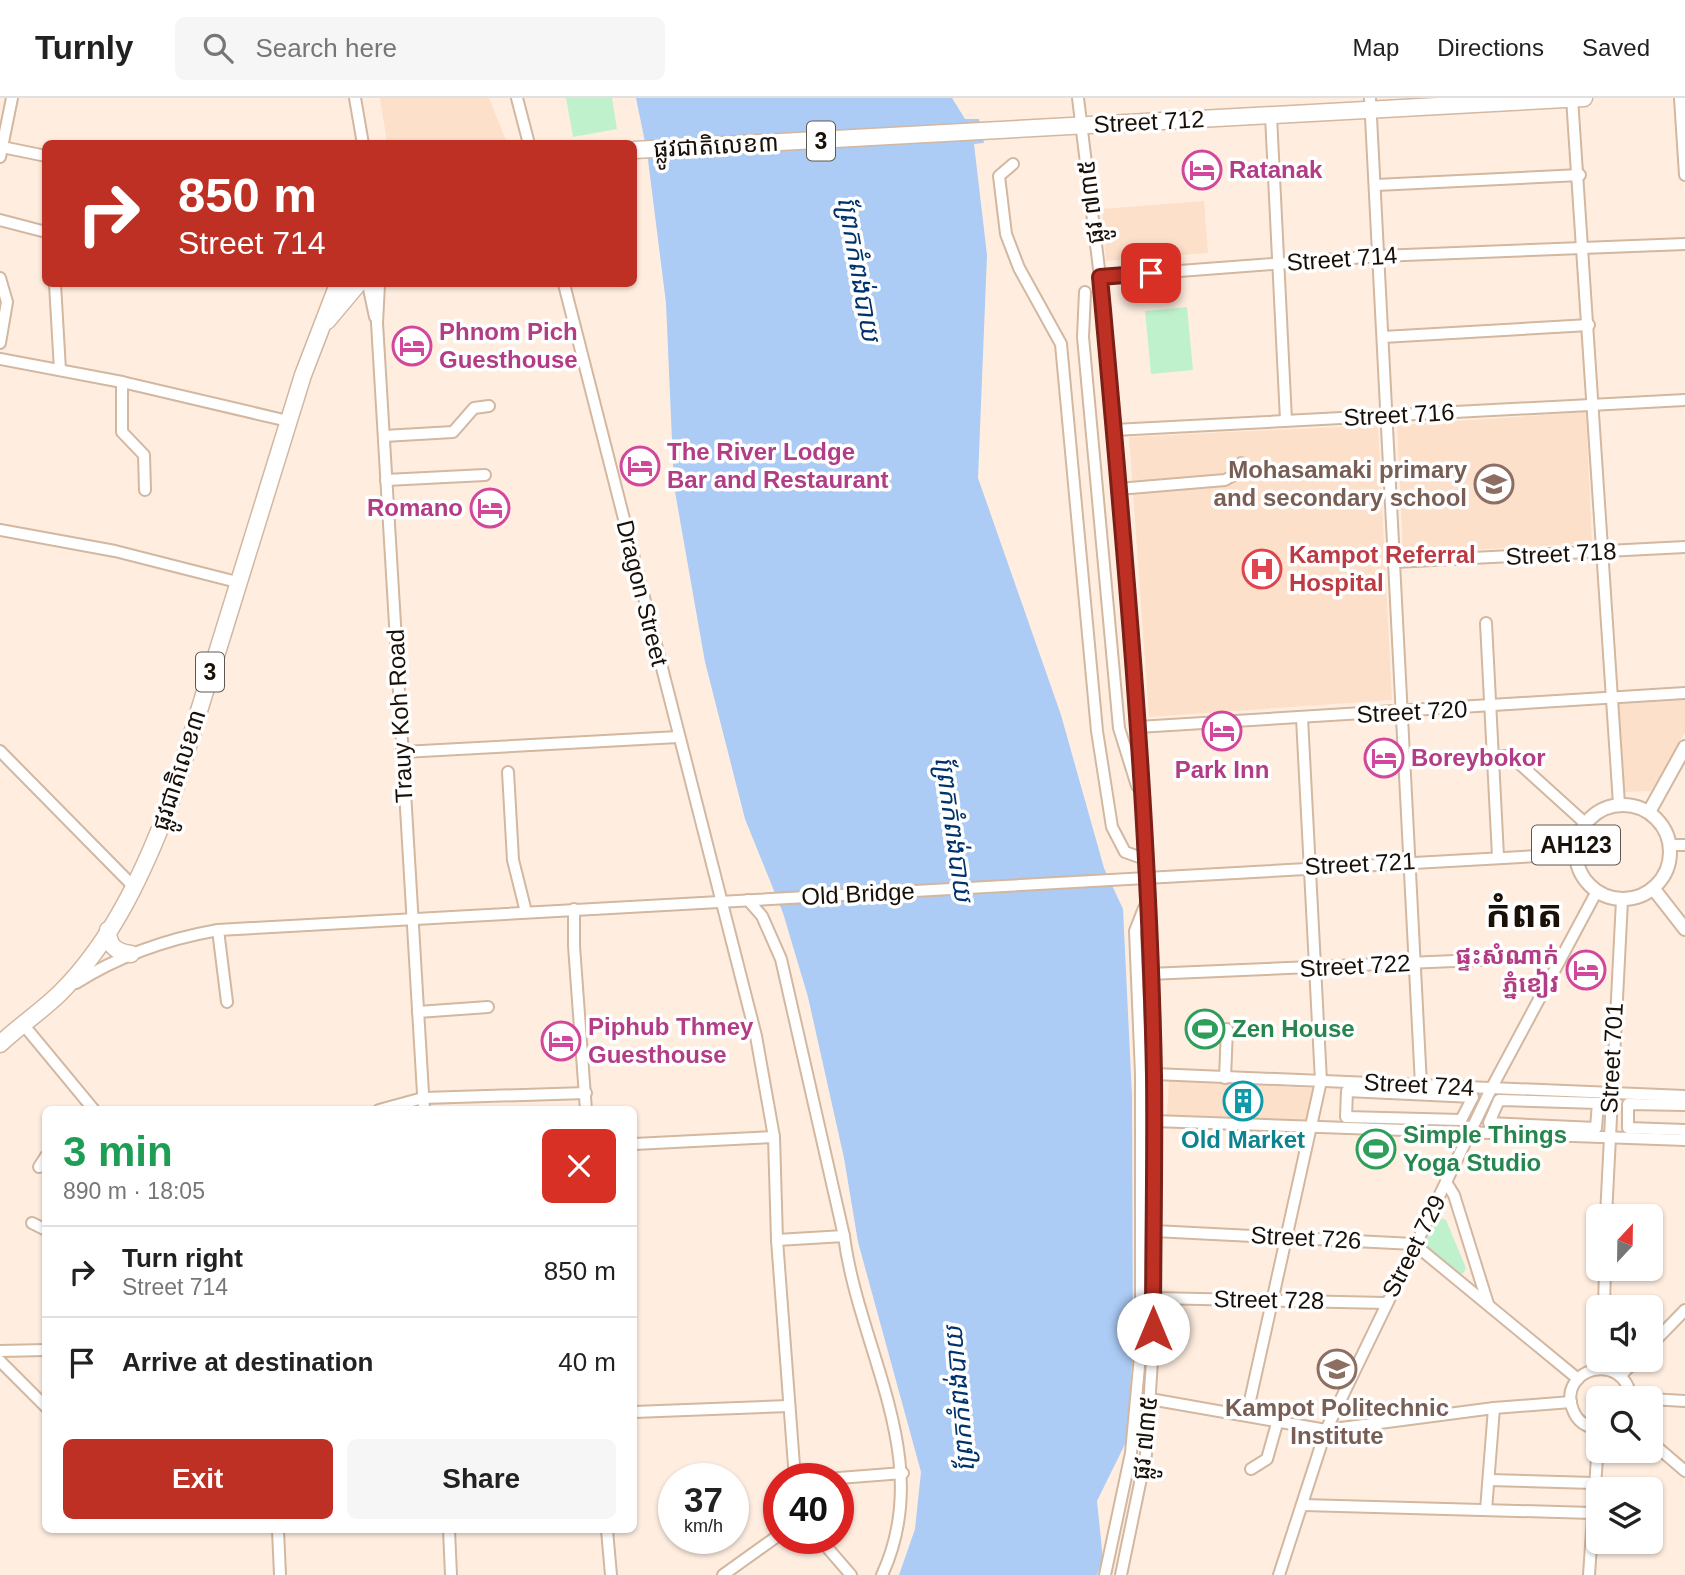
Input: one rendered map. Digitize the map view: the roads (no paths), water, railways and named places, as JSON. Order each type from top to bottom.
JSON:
[{"type":"highway","name":"Street 712","points":[[1008,131],[1270,116],[1370,104],[1584,98]]},
{"type":"highway","name":"ផ្លូវជាតិលេខ៣","points":[[637,150],[1008,131]]},
{"type":"highway","name":"ផ្លូវជាតិលេខ៣","points":[[0,1044],[60,992],[108,930],[134,887],[172,799],[288,421],[337,287]]},
{"type":"highway","name":"ផ្លូវជាតិលេខ៣","points":[[320,332],[356,287]]},
{"type":"highway","points":[[108,930],[108,940],[113,948],[131,954]]},
{"type":"main road","points":[[1649,812],[1685,747]]},
{"type":"main road","name":"AH123","points":[[1653,888],[1641,895],[1622,900],[1597,891],[1584,879],[1575,853],[1578,836],[1585,823],[1596,813],[1619,804],[1649,812],[1663,827],[1670,845]]},
{"type":"main road","points":[[1670,845],[1666,871],[1653,888],[1685,929]]},
{"type":"street","points":[[12,98],[1,152],[42,156]]},
{"type":"street","points":[[355,98],[362,140]]},
{"type":"street","points":[[517,98],[527,140]]},
{"type":"street","name":"ផ្លូវ ៧៣៥","points":[[1078,98],[1100,277],[1138,727],[1154,1074],[1150,1399],[1144,1466],[1121,1575]]},
{"type":"street","points":[[1572,98],[1580,175],[1610,699],[1619,804]]},
{"type":"street","points":[[1680,98],[1685,175]]},
{"type":"street","points":[[1370,104],[1421,1085]]},
{"type":"street","points":[[1270,116],[1286,420]]},
{"type":"street","points":[[1013,164],[999,176],[1006,234],[1025,280],[1061,344],[1097,731],[1112,827],[1125,852],[1145,859]]},
{"type":"street","points":[[1376,185],[1580,175]]},
{"type":"street","points":[[0,220],[42,231]]},
{"type":"street","name":"Street 714","points":[[1100,277],[1379,256],[1685,244]]},
{"type":"street","points":[[0,278],[7,302],[0,343]]},
{"type":"street","points":[[55,287],[60,370]]},
{"type":"street","points":[[369,287],[377,323]]},
{"type":"street","points":[[377,323],[379,287]]},
{"type":"street","name":"Dragon Street","points":[[565,287],[756,1036],[774,1137],[777,1240],[793,1463]]},
{"type":"street","points":[[1085,292],[1083,337],[1119,728],[1142,798]]},
{"type":"street","name":"Trauy Koh Road","points":[[377,323],[424,1104]]},
{"type":"street","points":[[1383,337],[1589,325]]},
{"type":"street","points":[[0,359],[122,382],[288,421]]},
{"type":"street","points":[[122,382],[122,432],[144,455],[145,490]]},
{"type":"street","name":"Street 716","points":[[1114,430],[1685,400]]},
{"type":"street","points":[[384,436],[453,432],[474,408],[489,407]]},
{"type":"street","points":[[1118,489],[1226,480],[1234,475],[1241,463]]},
{"type":"street","points":[[386,480],[485,475]]},
{"type":"street","points":[[0,530],[115,551],[237,582]]},
{"type":"street","name":"Street 718","points":[[1395,562],[1685,547]]},
{"type":"street","points":[[1486,623],[1498,856]]},
{"type":"street","name":"Street 720","points":[[1138,727],[1685,693]]},
{"type":"street","points":[[1247,1414],[1321,1081],[1302,718]]},
{"type":"street","points":[[403,752],[678,737]]},
{"type":"street","points":[[0,751],[134,887]]},
{"type":"street","points":[[1492,756],[1511,756],[1585,823]]},
{"type":"street","points":[[508,772],[513,860],[526,912]]},
{"type":"street","points":[[1670,845],[1685,845]]},
{"type":"street","name":"Street 721","points":[[1129,877],[1575,853]]},
{"type":"street","name":"Old Bridge","points":[[60,992],[131,954],[176,937],[218,930],[1129,877]]},
{"type":"street","name":"Street 729","points":[[1279,1575],[1326,1430],[1491,1089],[1597,891]]},
{"type":"street","points":[[752,900],[781,959],[844,1236],[896,1425],[903,1474],[898,1527],[881,1575]]},
{"type":"street","name":"Street 701","points":[[1606,1204],[1622,900]]},
{"type":"street","points":[[1105,1575],[1131,1452],[1140,1345],[1141,1074],[1135,931],[1147,902]]},
{"type":"street","points":[[574,909],[574,946],[586,1106]]},
{"type":"street","points":[[218,930],[228,1002]]},
{"type":"street","name":"Street 722","points":[[1150,974],[1317,969],[1548,957],[1559,962]]},
{"type":"street","points":[[418,1012],[488,1007]]},
{"type":"street","points":[[22,1023],[86,1106]]},
{"type":"street","points":[[1226,1078],[1227,1029]]},
{"type":"street","name":"Street 724","points":[[1154,1074],[1685,1096]]},
{"type":"street","points":[[1348,1091],[1473,1097],[1461,1120],[1346,1117],[1348,1091]]},
{"type":"street","points":[[424,1104],[586,1093]]},
{"type":"street","points":[[1499,1100],[1598,1103],[1596,1128],[1489,1123],[1499,1100]]},
{"type":"street","points":[[1685,1105],[1628,1104],[1628,1128],[1685,1130]]},
{"type":"street","points":[[1154,1121],[1685,1140]]},
{"type":"street","points":[[637,1144],[774,1137]]},
{"type":"street","points":[[39,1167],[42,1162]]},
{"type":"street","points":[[1446,1182],[1454,1195],[1488,1304]]},
{"type":"street","points":[[32,1223],[42,1228]]},
{"type":"street","name":"Street 726","points":[[1154,1231],[1414,1244]]},
{"type":"street","points":[[777,1240],[844,1236]]},
{"type":"street","points":[[1414,1244],[1578,1379]]},
{"type":"street","name":"Street 728","points":[[1153,1298],[1386,1303]]},
{"type":"street","points":[[1663,1333],[1685,1310]]},
{"type":"street","points":[[0,1351],[42,1350]]},
{"type":"street","points":[[0,1361],[42,1403]]},
{"type":"street","points":[[1586,1423],[1579,1420],[1571,1402],[1571,1391],[1578,1379],[1587,1372]]},
{"type":"street","points":[[1614,1372],[1628,1386]]},
{"type":"street","points":[[1620,1376],[1624,1372]]},
{"type":"street","points":[[1150,1399],[1326,1430],[1493,1408],[1571,1402]]},
{"type":"street","points":[[1663,1400],[1685,1401]]},
{"type":"street","points":[[637,1412],[788,1406]]},
{"type":"street","points":[[1486,1510],[1493,1408]]},
{"type":"street","points":[[1251,1469],[1267,1459],[1278,1420]]},
{"type":"street","points":[[1663,1452],[1685,1471]]},
{"type":"street","points":[[854,1477],[903,1474]]},
{"type":"street","points":[[1489,1480],[1586,1483]]},
{"type":"street","points":[[1303,1505],[1586,1513]]},
{"type":"street","points":[[278,1533],[280,1575]]},
{"type":"street","points":[[449,1533],[451,1575]]},
{"type":"street","points":[[607,1533],[611,1575]]},
{"type":"street","points":[[723,1575],[763,1546]]},
{"type":"street","points":[[833,1554],[851,1575]]},
{"type":"street","points":[[1589,1575],[1590,1554]]},
{"type":"water","name":"ព្រែកកំពង់បាយ","points":[[636,98],[952,98],[965,119],[979,119],[984,143],[974,144],[987,255],[978,478],[1061,715],[1104,868],[1123,909],[1132,1096],[1133,1347],[1127,1440],[1097,1501],[1103,1559],[1097,1575],[899,1575],[915,1529],[921,1472],[858,1242],[844,1158],[808,997],[783,913],[745,819],[705,662],[674,486],[666,303],[647,152]]},
{"type":"place","name":"Ratanak","points":[[1202,170]]},
{"type":"place","name":"Phnom Pich Guesthouse","points":[[412,346]]},
{"type":"place","name":"The River Lodge Bar and Restaurant","points":[[640,466]]},
{"type":"place","name":"Mohasamaki primary and secondary school","points":[[1494,484]]},
{"type":"place","name":"Romano","points":[[490,508]]},
{"type":"place","name":"Kampot Referral Hospital","points":[[1262,569]]},
{"type":"place","name":"Park Inn","points":[[1222,731]]},
{"type":"place","name":"Boreybokor","points":[[1384,758]]},
{"type":"place","name":"ផ្ទះសំណាក់ ភ្នំខៀវ","points":[[1586,970]]},
{"type":"place","name":"Zen House","points":[[1205,1029]]},
{"type":"place","name":"Piphub Thmey Guesthouse","points":[[561,1041]]},
{"type":"place","name":"Old Market","points":[[1243,1101]]},
{"type":"place","name":"Simple Things Yoga Studio","points":[[1376,1149]]},
{"type":"place","name":"Kampot Politechnic Institute","points":[[1337,1369]]},
{"type":"district","name":"កំពត","points":[[1524,914]]}]
